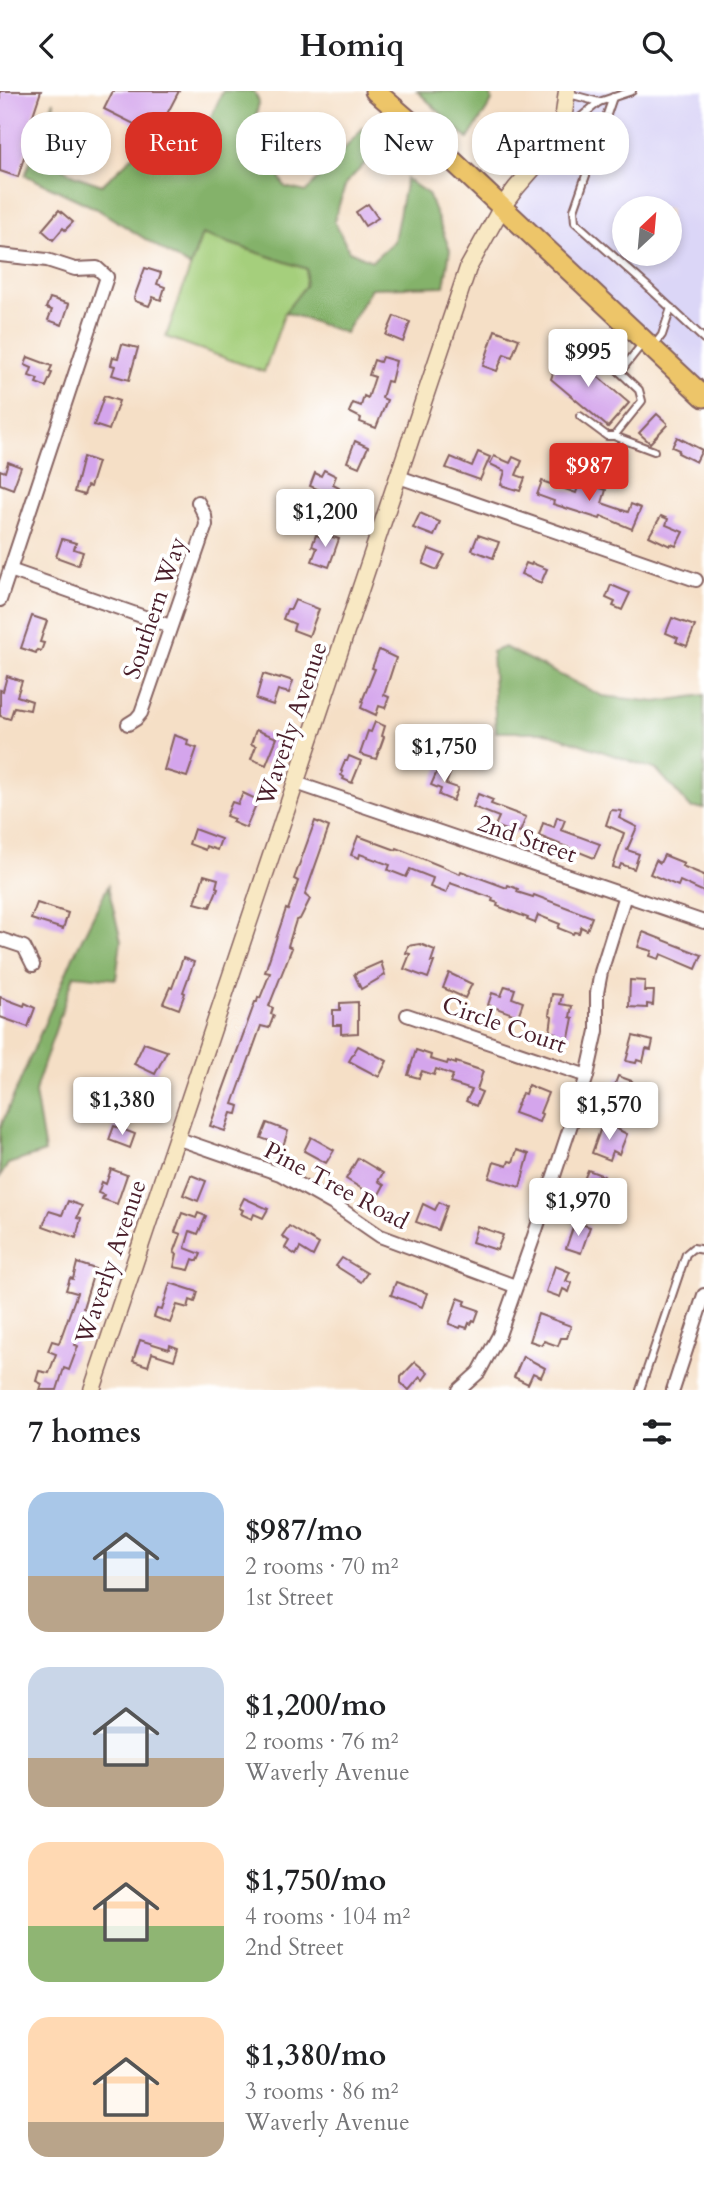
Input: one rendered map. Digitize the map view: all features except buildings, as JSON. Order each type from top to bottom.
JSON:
[{"type":"main road","points":[[375,91],[704,397]]},
{"type":"street","name":"Waverly Avenue","points":[[564,112],[567,92]]},
{"type":"street","name":"Waverly Avenue","points":[[92,1390],[468,268],[502,207],[528,175]]},
{"type":"street","points":[[0,255],[47,260],[75,269],[97,268],[107,277],[0,600]]},
{"type":"street","points":[[399,477],[696,580]]},
{"type":"street","name":"Southern Way","points":[[128,724],[141,713],[206,525],[198,502]]},
{"type":"street","points":[[10,570],[170,625]]},
{"type":"street","name":"2nd Street","points":[[296,783],[704,922]]},
{"type":"street","points":[[459,1390],[479,1372],[499,1335],[587,1076],[597,1031],[597,993],[601,972],[625,895]]},
{"type":"street","points":[[0,939],[24,947],[33,965]]},
{"type":"street","name":"Circle Court","points":[[407,1015],[587,1076]]},
{"type":"street","name":"Pine Tree Road","points":[[176,1138],[280,1174],[326,1199],[380,1236],[515,1286]]},
{"type":"street","points":[[673,1390],[704,1295]]},
{"type":"lane","points":[[587,112],[600,101],[632,91]]},
{"type":"lane","points":[[567,92],[600,101]]},
{"type":"lane","points":[[613,97],[574,210],[575,222],[704,339]]},
{"type":"lane","points":[[620,372],[662,335],[671,308]]},
{"type":"lane","points":[[586,343],[639,390],[642,401],[614,436]]},
{"type":"lane","points":[[580,416],[607,436],[614,436],[654,451]]},
{"type":"lane","points":[[640,1390],[686,1254],[692,1248],[704,1250]]},
{"type":"shaded area","points":[[567,91],[704,91],[704,397],[502,207],[528,175],[629,175],[629,112],[561,112]]},
{"type":"green space","points":[[223,91],[254,91],[259,102],[257,112],[236,112],[236,175],[278,175],[285,187],[306,192],[321,175],[346,175],[346,147],[360,131],[360,169],[346,183],[334,221],[349,251],[372,261],[394,241],[406,179],[428,194],[450,250],[444,286],[371,288],[345,333],[285,312],[305,286],[307,269],[202,234],[190,267],[97,209],[25,175],[74,175],[102,185],[125,163],[125,175],[222,175],[222,112],[213,112]]},
{"type":"green space","points":[[417,91],[489,91],[492,101],[485,112],[472,112],[472,133],[468,139],[458,130],[458,112],[439,112]]},
{"type":"green space","points":[[202,234],[307,269],[306,286],[285,312],[264,372],[166,337]]},
{"type":"green space","points":[[504,647],[602,696],[656,702],[704,695],[704,808],[691,808],[657,770],[545,732],[496,732],[492,652]]},
{"type":"green space","points":[[108,886],[121,941],[116,979],[74,975],[35,1093],[45,1152],[8,1164],[0,1177],[0,1128],[73,957]]}]
